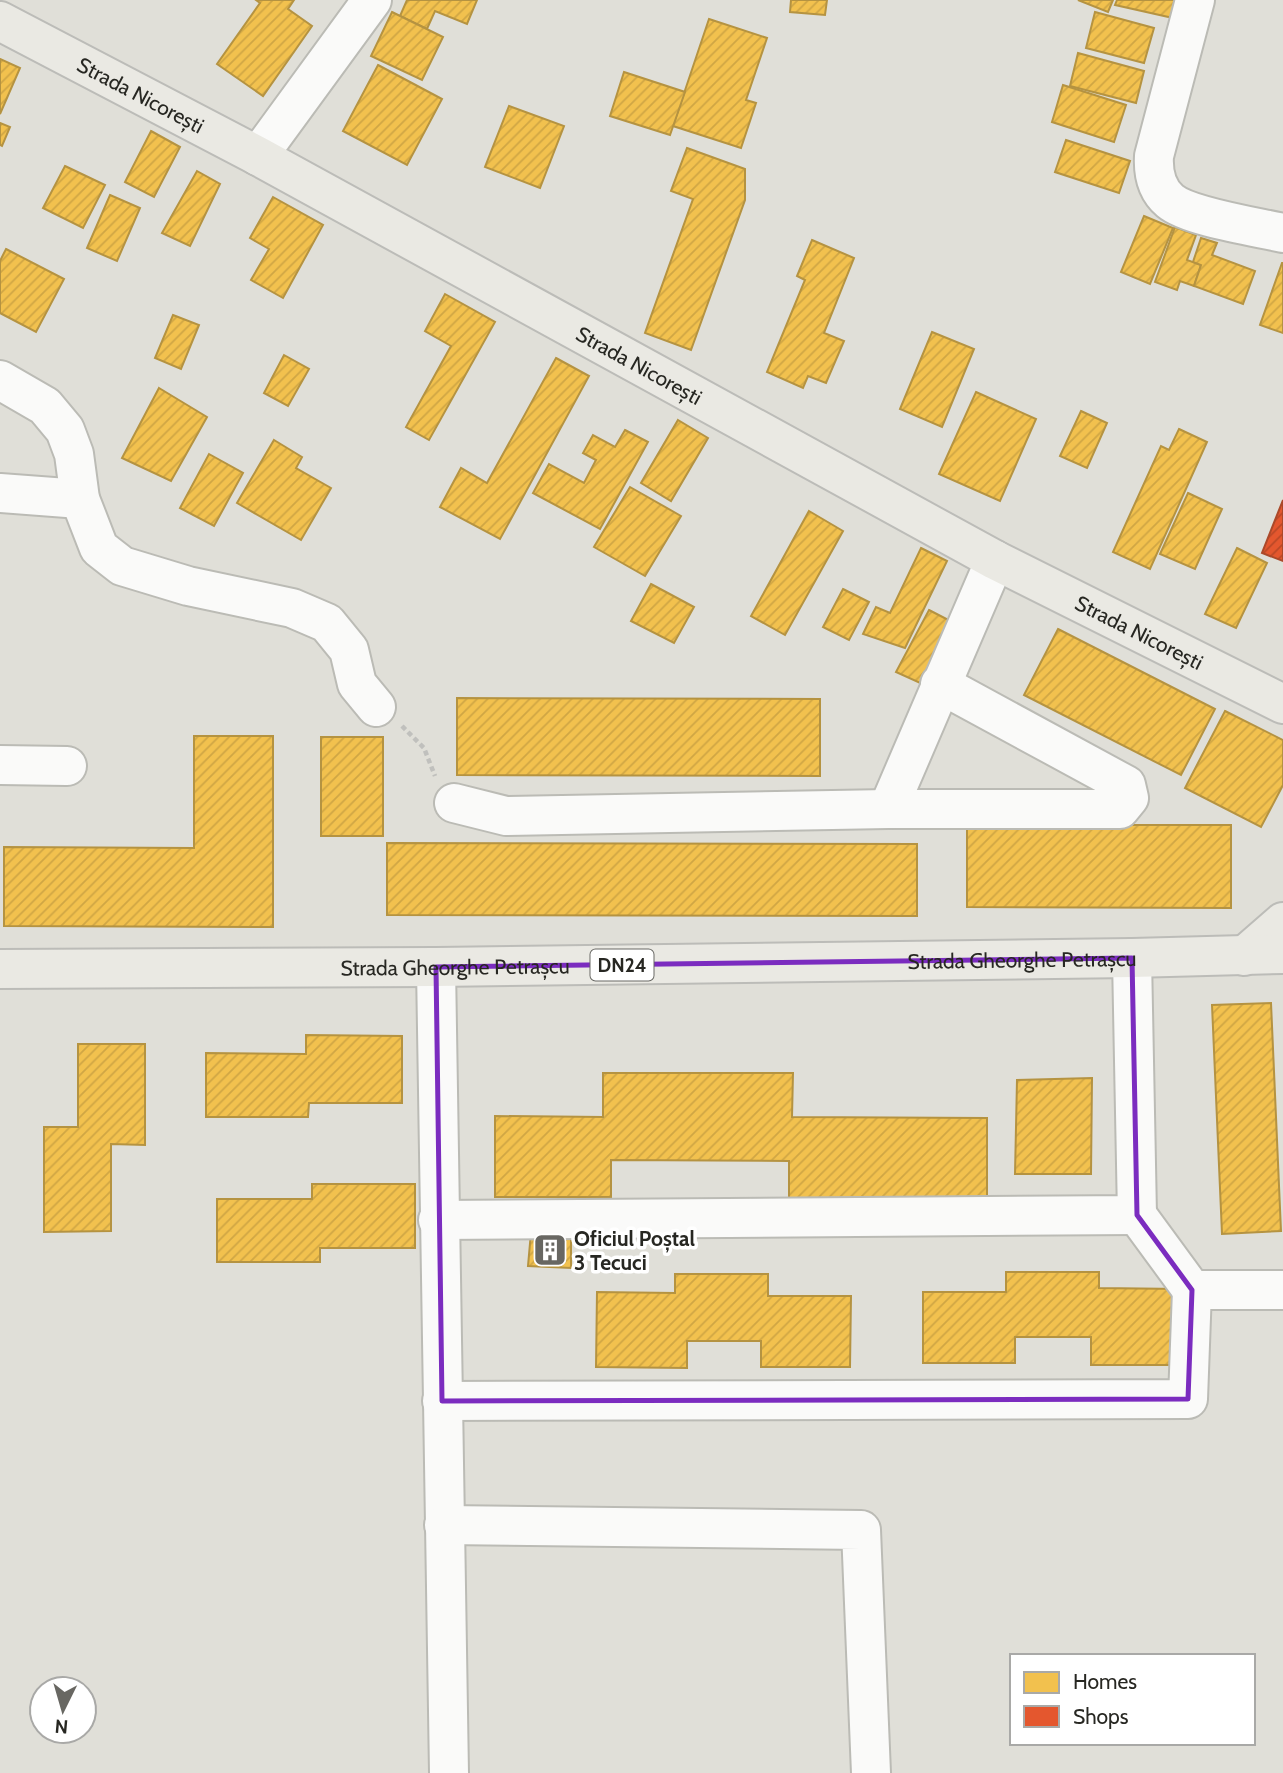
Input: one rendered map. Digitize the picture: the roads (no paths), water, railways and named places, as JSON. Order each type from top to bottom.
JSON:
[{"type":"main road","name":"Strada Nicorești","points":[[0,21],[258,156],[995,560],[1283,704]]},
{"type":"main road","points":[[1244,956],[1283,922]]},
{"type":"main road","name":"Strada Gheorghe Petrașcu","points":[[0,969],[436,967],[1283,954]]},
{"type":"street","points":[[258,156],[372,0]]},
{"type":"street","points":[[1195,0],[1154,156],[1153,168],[1159,188],[1171,202],[1190,211],[1283,233]]},
{"type":"street","points":[[0,380],[45,406],[65,430],[74,454],[80,499],[99,548],[122,566],[188,586],[292,608],[327,622],[348,650],[357,684],[376,708]]},
{"type":"street","points":[[0,493],[80,499]]},
{"type":"street","points":[[888,809],[995,560]]},
{"type":"street","points":[[454,803],[506,816],[888,809],[1120,809],[1129,798],[1126,785],[940,684]]},
{"type":"street","points":[[0,765],[67,766]]},
{"type":"street","points":[[442,1401],[1188,1399],[1192,1290],[1137,1214],[1132,958]]},
{"type":"street","points":[[436,967],[449,1773]]},
{"type":"street","points":[[438,1220],[1137,1214]]},
{"type":"street","points":[[1192,1290],[1283,1290]]},
{"type":"street","points":[[444,1525],[862,1530],[871,1773]]},
{"type":"place","name":"Oficiul Poștal 3 Tecuci","points":[[550,1250]]}]
